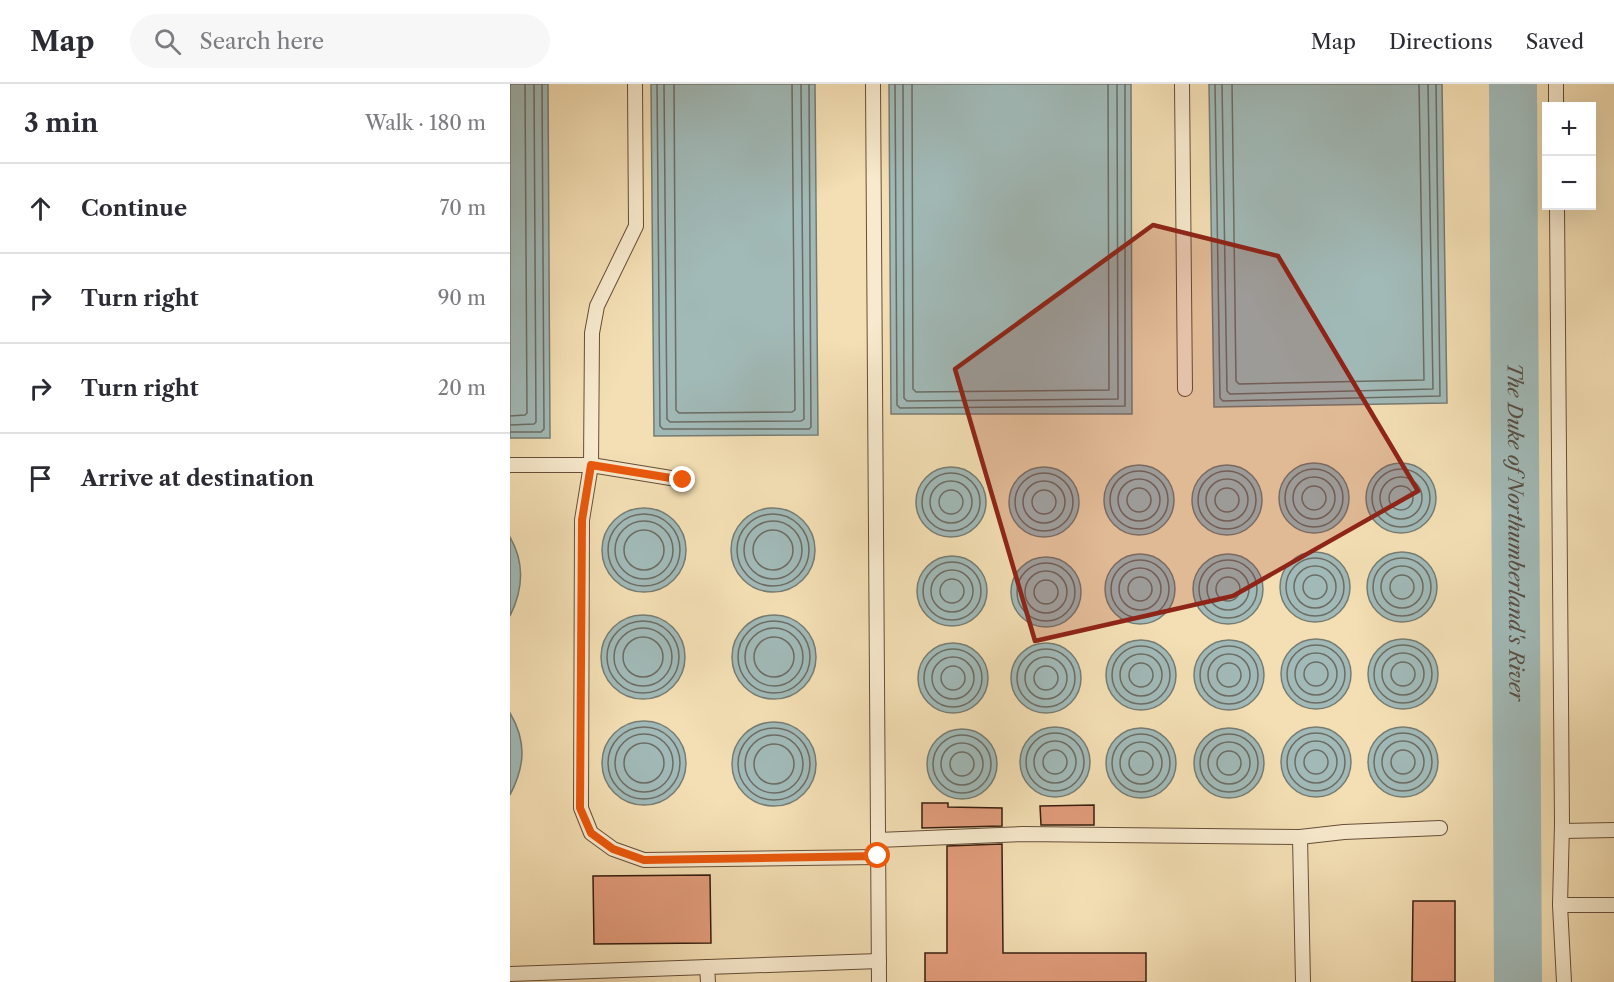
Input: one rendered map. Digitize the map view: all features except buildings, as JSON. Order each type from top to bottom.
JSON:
[{"type":"lane","points":[[635,84],[636,226],[597,306],[592,333],[591,465],[582,520],[580,808],[591,833],[613,849],[644,860],[878,856]]},
{"type":"lane","points":[[873,84],[879,982]]},
{"type":"lane","points":[[1182,84],[1185,389]]},
{"type":"lane","points":[[1556,84],[1556,102]]},
{"type":"lane","points":[[1557,210],[1562,831],[1560,905],[1564,982]]},
{"type":"lane","points":[[510,465],[591,465],[683,480]]},
{"type":"lane","points":[[878,840],[1023,834],[1300,837],[1344,832],[1440,828]]},
{"type":"lane","points":[[1562,831],[1614,830]]},
{"type":"lane","points":[[1300,837],[1303,982]]},
{"type":"lane","points":[[1560,905],[1614,905]]},
{"type":"lane","points":[[510,974],[879,961]]},
{"type":"lane","points":[[707,967],[708,982]]},
{"type":"highlighted area","points":[[1153,225],[1278,256],[1418,491],[1233,596],[1035,641],[955,369]]},
{"type":"water","points":[[510,84],[548,84],[550,438],[510,438]]},
{"type":"water","points":[[651,84],[815,84],[818,435],[654,436]]},
{"type":"water","points":[[889,84],[1131,84],[1132,414],[891,414]]},
{"type":"water","points":[[1209,84],[1442,84],[1447,403],[1214,407]]},
{"type":"water","points":[[1314,463],[1327,466],[1339,473],[1346,485],[1349,498],[1346,511],[1339,523],[1327,530],[1314,533],[1301,530],[1289,523],[1282,511],[1279,498],[1282,485],[1289,473],[1301,466]]},
{"type":"water","points":[[1401,463],[1414,466],[1426,473],[1433,485],[1436,498],[1433,511],[1426,523],[1414,530],[1401,533],[1388,530],[1376,523],[1369,511],[1366,498],[1369,485],[1376,473],[1388,466]]},
{"type":"water","points":[[1139,465],[1152,468],[1164,475],[1171,487],[1174,500],[1171,513],[1164,525],[1152,532],[1139,535],[1126,532],[1114,525],[1107,513],[1104,500],[1107,487],[1114,475],[1126,468]]},
{"type":"water","points":[[1227,465],[1240,468],[1252,475],[1259,487],[1262,500],[1259,513],[1252,525],[1240,532],[1227,535],[1214,532],[1202,525],[1195,513],[1192,500],[1195,487],[1202,475],[1214,468]]},
{"type":"water","points":[[951,467],[964,470],[976,477],[983,489],[986,502],[983,515],[976,527],[964,534],[951,537],[938,534],[926,527],[919,515],[916,502],[919,489],[926,477],[938,470]]},
{"type":"water","points":[[1044,467],[1057,470],[1069,477],[1076,489],[1079,502],[1076,515],[1069,527],[1057,534],[1044,537],[1031,534],[1019,527],[1012,515],[1009,502],[1012,489],[1019,477],[1031,470]]},
{"type":"water","points":[[644,508],[660,511],[674,520],[683,534],[686,550],[683,566],[674,580],[660,589],[644,592],[628,589],[614,580],[605,566],[602,550],[605,534],[614,520],[628,511]]},
{"type":"water","points":[[773,508],[789,511],[803,520],[812,534],[815,550],[812,566],[803,580],[789,589],[773,592],[757,589],[743,580],[734,566],[731,550],[734,534],[743,520],[757,511]]},
{"type":"water","points":[[510,537],[518,557],[520,586],[510,616]]},
{"type":"water","points":[[1315,552],[1328,555],[1340,562],[1347,574],[1350,587],[1347,600],[1340,612],[1328,619],[1315,622],[1302,619],[1290,612],[1283,600],[1280,587],[1283,574],[1290,562],[1302,555]]},
{"type":"water","points":[[1402,552],[1415,555],[1427,562],[1434,574],[1437,587],[1434,600],[1427,612],[1415,619],[1402,622],[1389,619],[1377,612],[1370,600],[1367,587],[1370,574],[1377,562],[1389,555]]},
{"type":"water","points":[[1140,554],[1153,557],[1165,564],[1172,576],[1175,589],[1172,602],[1165,614],[1153,621],[1140,624],[1127,621],[1115,614],[1108,602],[1105,589],[1108,576],[1115,564],[1127,557]]},
{"type":"water","points":[[1228,554],[1241,557],[1253,564],[1260,576],[1263,589],[1260,602],[1253,614],[1241,621],[1228,624],[1215,621],[1203,614],[1196,602],[1193,589],[1196,576],[1203,564],[1215,557]]},
{"type":"water","points":[[952,556],[965,559],[977,566],[984,578],[987,591],[984,604],[977,616],[965,623],[952,626],[939,623],[927,616],[920,604],[917,591],[920,578],[927,566],[939,559]]},
{"type":"water","points":[[1046,557],[1059,560],[1071,567],[1078,579],[1081,592],[1078,605],[1071,617],[1059,624],[1046,627],[1033,624],[1021,617],[1014,605],[1011,592],[1014,579],[1021,567],[1033,560]]},
{"type":"water","points":[[643,615],[659,618],[673,627],[682,641],[685,657],[682,673],[673,687],[659,696],[643,699],[627,696],[613,687],[604,673],[601,657],[604,641],[613,627],[627,618]]},
{"type":"water","points":[[774,615],[790,618],[804,627],[813,641],[816,657],[813,673],[804,687],[790,696],[774,699],[758,696],[744,687],[735,673],[732,657],[735,641],[744,627],[758,618]]},
{"type":"water","points":[[1316,639],[1329,642],[1341,649],[1348,661],[1351,674],[1348,687],[1341,699],[1329,706],[1316,709],[1303,706],[1291,699],[1284,687],[1281,674],[1284,661],[1291,649],[1303,642]]},
{"type":"water","points":[[1403,639],[1416,642],[1428,649],[1435,661],[1438,674],[1435,687],[1428,699],[1416,706],[1403,709],[1390,706],[1378,699],[1371,687],[1368,674],[1371,661],[1378,649],[1390,642]]},
{"type":"water","points":[[1141,640],[1154,643],[1166,650],[1173,662],[1176,675],[1173,688],[1166,700],[1154,707],[1141,710],[1128,707],[1116,700],[1109,688],[1106,675],[1109,662],[1116,650],[1128,643]]},
{"type":"water","points":[[1229,640],[1242,643],[1254,650],[1261,662],[1264,675],[1261,688],[1254,700],[1242,707],[1229,710],[1216,707],[1204,700],[1197,688],[1194,675],[1197,662],[1204,650],[1216,643]]},
{"type":"water","points":[[953,643],[966,646],[978,653],[985,665],[988,678],[985,691],[978,703],[966,710],[953,713],[940,710],[928,703],[921,691],[918,678],[921,665],[928,653],[940,646]]},
{"type":"water","points":[[1046,643],[1059,646],[1071,653],[1078,665],[1081,678],[1078,691],[1071,703],[1059,710],[1046,713],[1033,710],[1021,703],[1014,691],[1011,678],[1014,665],[1021,653],[1033,646]]},
{"type":"water","points":[[510,713],[519,734],[522,754],[519,774],[510,795]]},
{"type":"water","points":[[644,721],[660,724],[674,733],[683,747],[686,763],[683,779],[674,793],[660,802],[644,805],[628,802],[614,793],[605,779],[602,763],[605,747],[614,733],[628,724]]},
{"type":"water","points":[[774,722],[790,725],[804,734],[813,748],[816,764],[813,780],[804,794],[790,803],[774,806],[758,803],[744,794],[735,780],[732,764],[735,748],[744,734],[758,725]]},
{"type":"water","points":[[1055,727],[1068,730],[1080,737],[1087,749],[1090,762],[1087,775],[1080,787],[1068,794],[1055,797],[1042,794],[1030,787],[1023,775],[1020,762],[1023,749],[1030,737],[1042,730]]},
{"type":"water","points":[[1316,727],[1329,730],[1341,737],[1348,749],[1351,762],[1348,775],[1341,787],[1329,794],[1316,797],[1303,794],[1291,787],[1284,775],[1281,762],[1284,749],[1291,737],[1303,730]]},
{"type":"water","points":[[1403,727],[1416,730],[1428,737],[1435,749],[1438,762],[1435,775],[1428,787],[1416,794],[1403,797],[1390,794],[1378,787],[1371,775],[1368,762],[1371,749],[1378,737],[1390,730]]},
{"type":"water","points":[[1141,728],[1154,731],[1166,738],[1173,750],[1176,763],[1173,776],[1166,788],[1154,795],[1141,798],[1128,795],[1116,788],[1109,776],[1106,763],[1109,750],[1116,738],[1128,731]]},
{"type":"water","points":[[1229,728],[1242,731],[1254,738],[1261,750],[1264,763],[1261,776],[1254,788],[1242,795],[1229,798],[1216,795],[1204,788],[1197,776],[1194,763],[1197,750],[1204,738],[1216,731]]},
{"type":"water","points":[[962,729],[975,732],[987,739],[994,751],[997,764],[994,777],[987,789],[975,796],[962,799],[949,796],[937,789],[930,777],[927,764],[930,751],[937,739],[949,732]]},
{"type":"waterway","name":"The Duke of Northumberland's River","points":[[1513,84],[1518,982]]},
{"type":"route","points":[[683,480],[591,465],[582,520],[580,808],[591,833],[613,849],[644,860],[878,856]]}]
